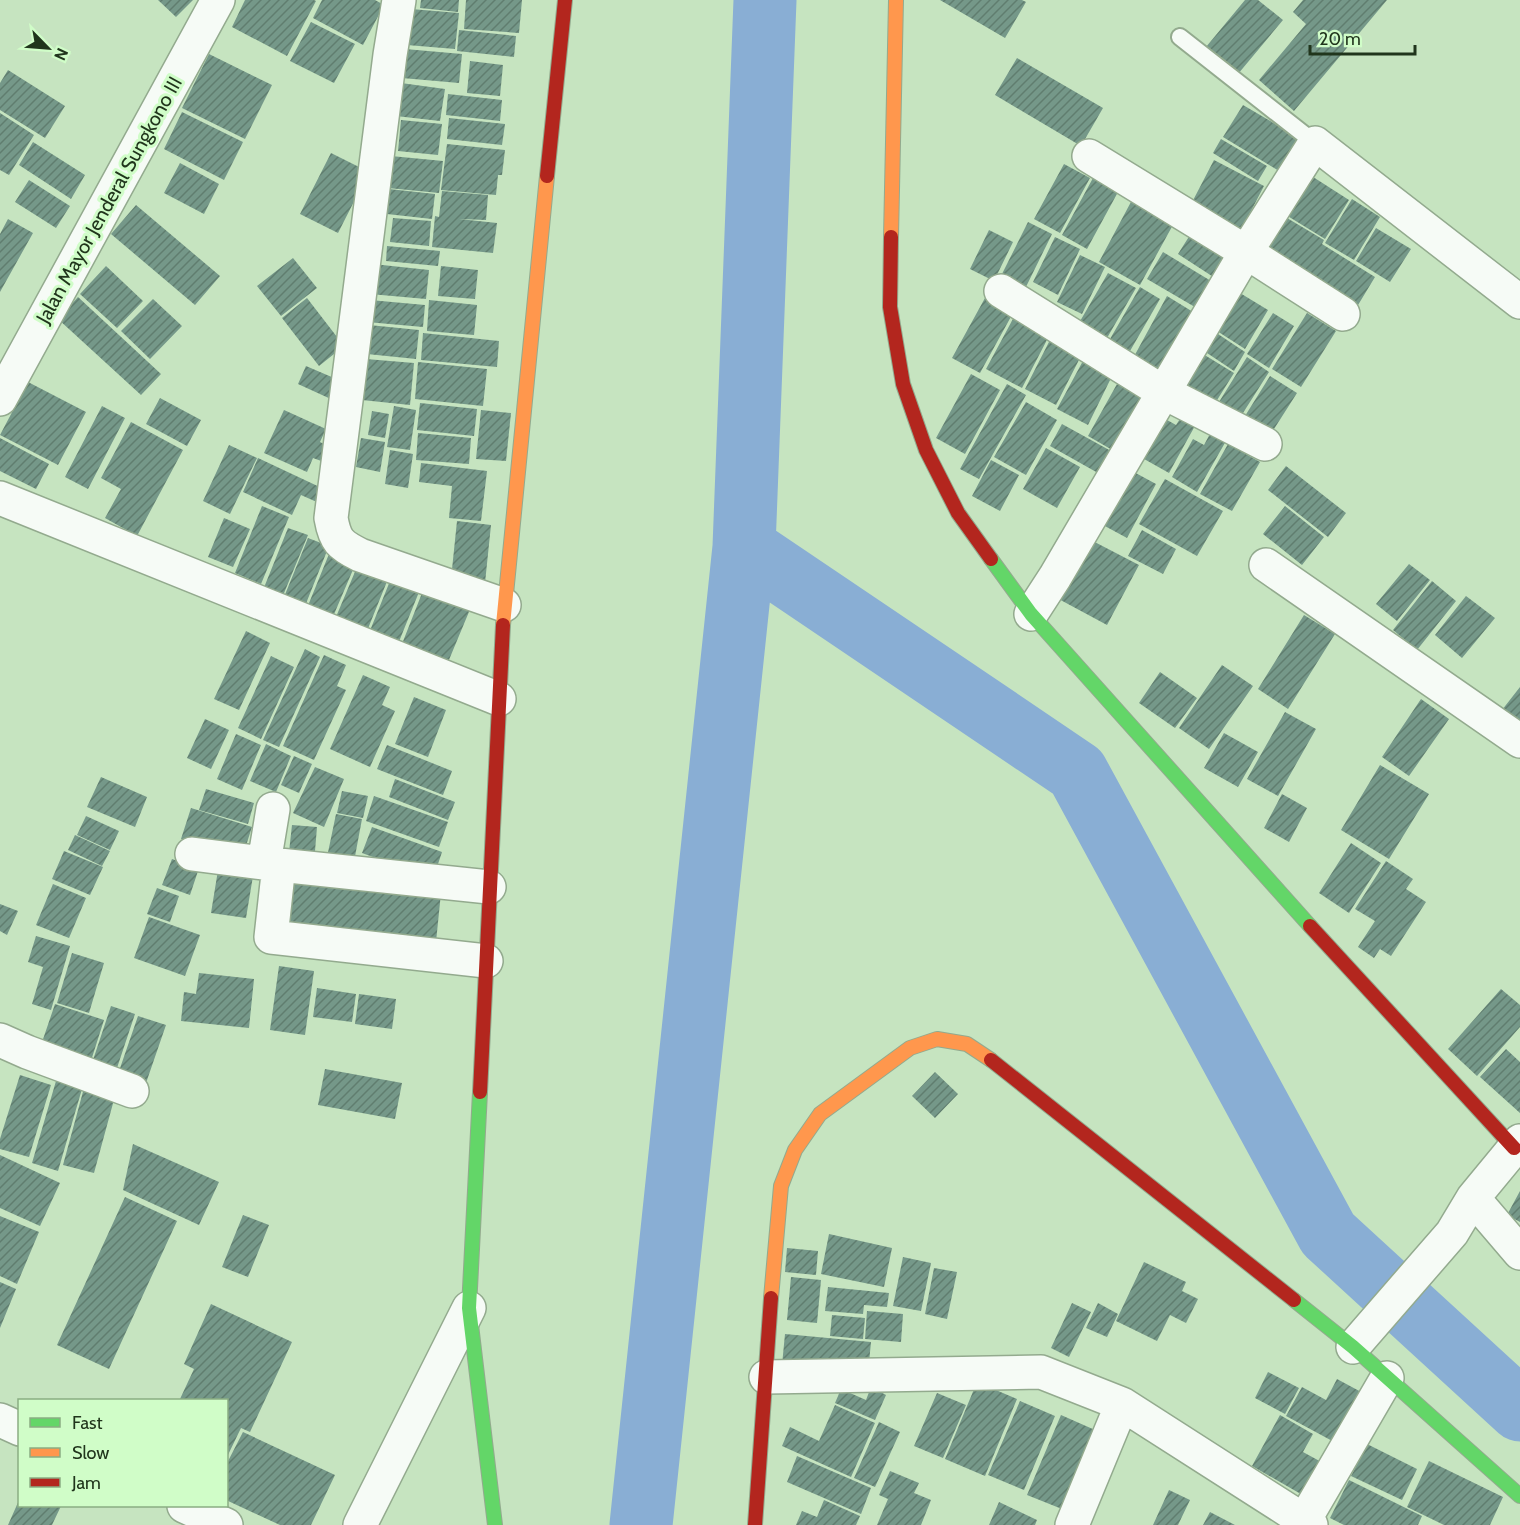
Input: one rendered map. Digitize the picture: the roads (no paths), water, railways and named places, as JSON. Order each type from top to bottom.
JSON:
[{"type":"street","name":"Jalan Mayor Jenderal Sungkono III","points":[[0,399],[218,0]]},
{"type":"street","points":[[399,0],[331,518],[334,534],[343,546],[352,551],[504,605]]},
{"type":"street","points":[[495,1525],[469,1308],[504,605],[565,0]]},
{"type":"street","points":[[896,0],[890,307],[903,384],[926,450],[958,513],[1031,614],[1226,834],[1517,1144],[1473,1198],[1452,1233],[1361,1339]]},
{"type":"street","points":[[1031,614],[1246,252],[1315,143],[1520,302]]},
{"type":"street","points":[[1089,156],[1343,314]]},
{"type":"street","points":[[1001,291],[1164,392],[1264,444]]},
{"type":"street","points":[[0,498],[499,699]]},
{"type":"street","points":[[1266,565],[1520,741]]},
{"type":"street","points":[[273,809],[271,936],[486,961]]},
{"type":"street","points":[[192,854],[489,887]]},
{"type":"street","points":[[755,1525],[781,1186],[795,1150],[820,1114],[910,1048],[937,1039],[967,1044],[990,1059],[1361,1339],[1387,1378],[1520,1496]]},
{"type":"street","points":[[0,1040],[132,1091]]},
{"type":"street","points":[[1473,1198],[1520,1253]]},
{"type":"street","points":[[360,1525],[469,1308]]},
{"type":"street","points":[[766,1377],[1041,1372],[1122,1404],[1308,1522],[1387,1378]]},
{"type":"street","points":[[1072,1525],[1122,1404]]},
{"type":"street","points":[[0,1420],[18,1428]]},
{"type":"street","points":[[186,1507],[226,1525]]},
{"type":"lane","points":[[1180,37],[1315,143]]},
{"type":"waterway","points":[[641,1525],[744,547],[765,0]]},
{"type":"waterway","points":[[744,547],[1077,772],[1328,1234],[1520,1410]]}]
